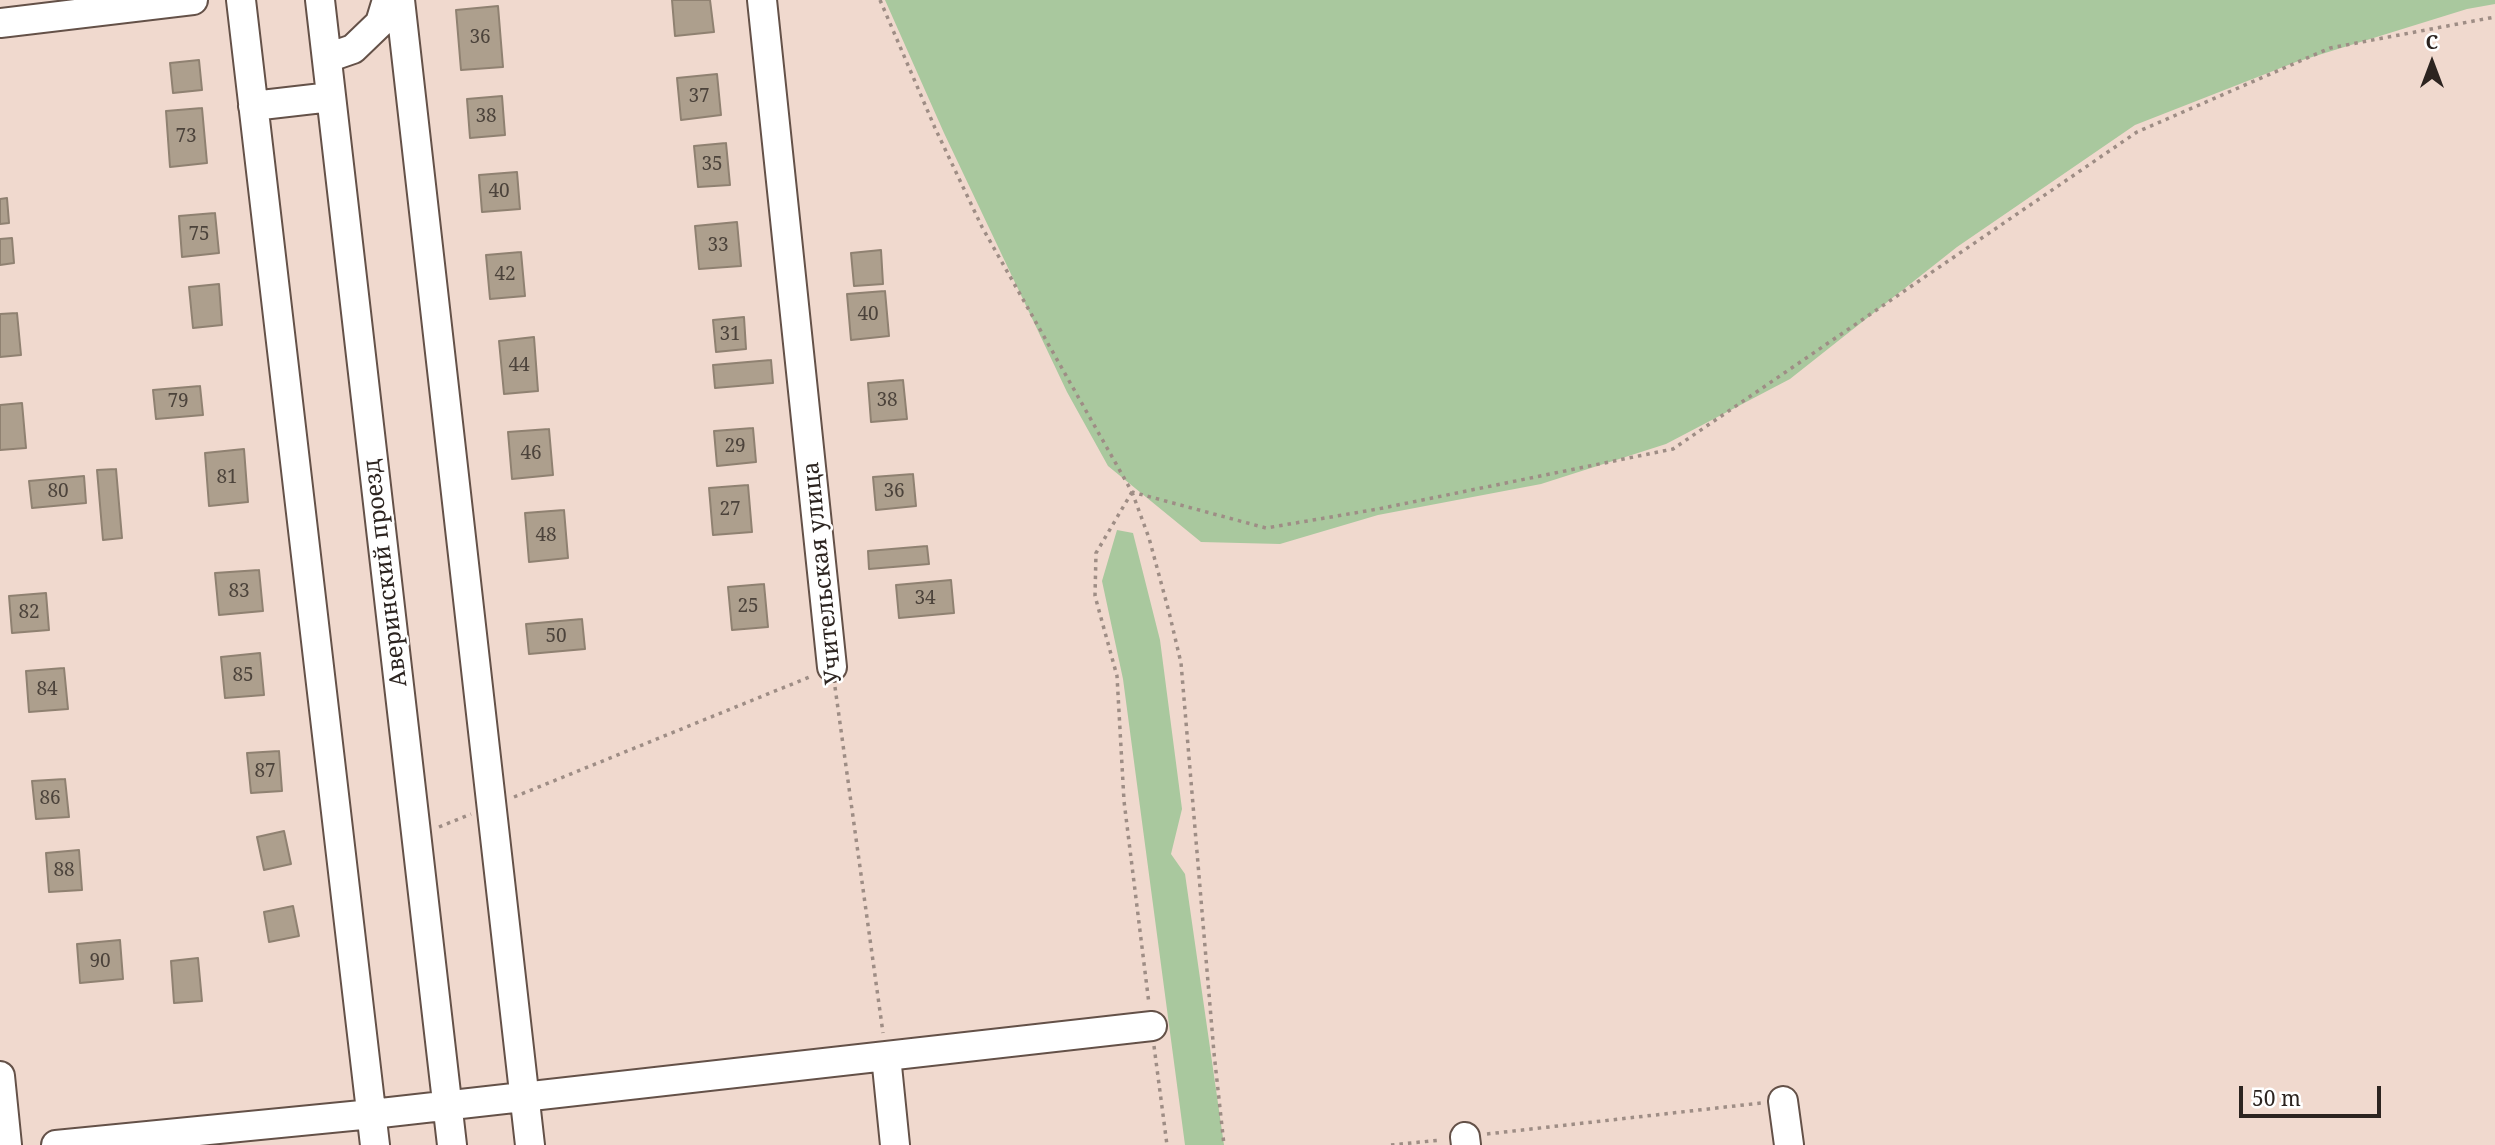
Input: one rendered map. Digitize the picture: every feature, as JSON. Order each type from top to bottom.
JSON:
[{"type":"street","points":[[0,23],[193,0]]},
{"type":"street","points":[[241,0],[375,1145]]},
{"type":"street","name":"Аверинский проезд","points":[[320,0],[452,1145]]},
{"type":"street","points":[[327,58],[353,49],[380,23],[387,0]]},
{"type":"street","points":[[400,0],[530,1145]]},
{"type":"street","name":"Учительская улица","points":[[762,0],[832,667]]},
{"type":"street","points":[[253,106],[331,97]]},
{"type":"street","points":[[56,1145],[448,1106],[1152,1026]]},
{"type":"street","points":[[886,1056],[895,1145]]},
{"type":"street","points":[[0,1076],[7,1145]]},
{"type":"street","points":[[1783,1101],[1789,1145]]},
{"type":"path","points":[[880,0],[982,228],[1132,492],[1149,538],[1181,663],[1224,1145]]},
{"type":"path","points":[[1132,492],[1266,528],[1378,509],[1673,449],[2137,132],[2330,48],[2495,18]]},
{"type":"path","points":[[1132,492],[1096,553],[1095,596],[1117,676],[1124,802],[1167,1145]]},
{"type":"path","points":[[417,836],[832,667]]},
{"type":"path","name":"Учительская улица","points":[[832,667],[886,1056]]},
{"type":"path","points":[[1391,1145],[1465,1141],[1783,1101]]},
{"type":"green space","points":[[885,0],[2495,0],[2495,4],[2467,9],[2296,62],[2135,125],[1957,247],[1790,379],[1666,444],[1541,484],[1378,515],[1280,544],[1201,542],[1108,466],[1067,392],[944,133]]},
{"type":"green space","points":[[1117,530],[1133,533],[1160,640],[1182,809],[1171,854],[1185,874],[1224,1145],[1185,1145],[1123,679],[1102,581]]},
{"type":"building","points":[[672,0],[710,0],[714,32],[675,36]]},
{"type":"building","points":[[498,6],[503,67],[461,70],[456,10]]},
{"type":"building","points":[[199,60],[202,90],[173,93],[170,63]]},
{"type":"building","points":[[717,74],[721,115],[681,120],[677,78]]},
{"type":"building","points":[[502,96],[505,135],[470,138],[467,99]]},
{"type":"building","points":[[202,108],[207,163],[170,167],[166,111]]},
{"type":"building","points":[[726,143],[730,185],[698,187],[694,146]]},
{"type":"building","points":[[517,172],[520,209],[482,212],[479,175]]},
{"type":"building","points":[[7,198],[9,223],[0,224],[0,199]]},
{"type":"building","points":[[215,213],[219,253],[182,257],[179,216]]},
{"type":"building","points":[[737,222],[741,266],[699,269],[695,226]]},
{"type":"building","points":[[12,238],[14,263],[0,265],[0,239]]},
{"type":"building","points":[[881,250],[883,284],[854,286],[851,253]]},
{"type":"building","points":[[521,252],[525,296],[490,299],[486,255]]},
{"type":"building","points":[[219,284],[222,325],[193,328],[189,287]]},
{"type":"building","points":[[885,291],[889,336],[851,340],[847,294]]},
{"type":"building","points":[[17,313],[21,355],[0,357],[0,314]]},
{"type":"building","points":[[744,317],[746,349],[716,352],[713,320]]},
{"type":"building","points":[[534,337],[538,391],[504,394],[499,341]]},
{"type":"building","points":[[771,360],[773,383],[715,388],[713,365]]},
{"type":"building","points":[[903,380],[907,419],[871,422],[868,383]]},
{"type":"building","points":[[200,386],[203,415],[156,419],[153,390]]},
{"type":"building","points":[[22,403],[26,448],[0,450],[0,405]]},
{"type":"building","points":[[753,428],[756,462],[717,466],[714,431]]},
{"type":"building","points":[[549,429],[553,475],[512,479],[508,432]]},
{"type":"building","points":[[244,449],[248,502],[209,506],[205,453]]},
{"type":"building","points":[[116,469],[122,538],[103,540],[97,470]]},
{"type":"building","points":[[913,474],[916,506],[876,510],[873,477]]},
{"type":"building","points":[[84,476],[86,503],[32,508],[29,481]]},
{"type":"building","points":[[748,485],[752,532],[713,535],[709,488]]},
{"type":"building","points":[[564,510],[568,558],[529,562],[525,513]]},
{"type":"building","points":[[927,546],[929,564],[869,569],[868,551]]},
{"type":"building","points":[[259,570],[263,611],[219,615],[215,573]]},
{"type":"building","points":[[951,580],[954,613],[899,618],[896,585]]},
{"type":"building","points":[[764,584],[768,627],[732,630],[728,587]]},
{"type":"building","points":[[46,593],[49,630],[12,633],[9,596]]},
{"type":"building","points":[[582,619],[585,649],[529,654],[526,624]]},
{"type":"building","points":[[260,653],[264,695],[225,698],[221,657]]},
{"type":"building","points":[[64,668],[68,709],[29,712],[26,671]]},
{"type":"building","points":[[279,751],[282,791],[251,793],[247,753]]},
{"type":"building","points":[[65,779],[69,817],[36,819],[32,781]]},
{"type":"building","points":[[284,831],[291,864],[264,870],[257,837]]},
{"type":"building","points":[[79,850],[82,890],[49,892],[46,853]]},
{"type":"building","points":[[293,906],[299,936],[269,942],[264,912]]},
{"type":"building","points":[[120,940],[123,979],[80,983],[77,944]]},
{"type":"building","points":[[198,958],[202,1001],[174,1003],[171,961]]}]
